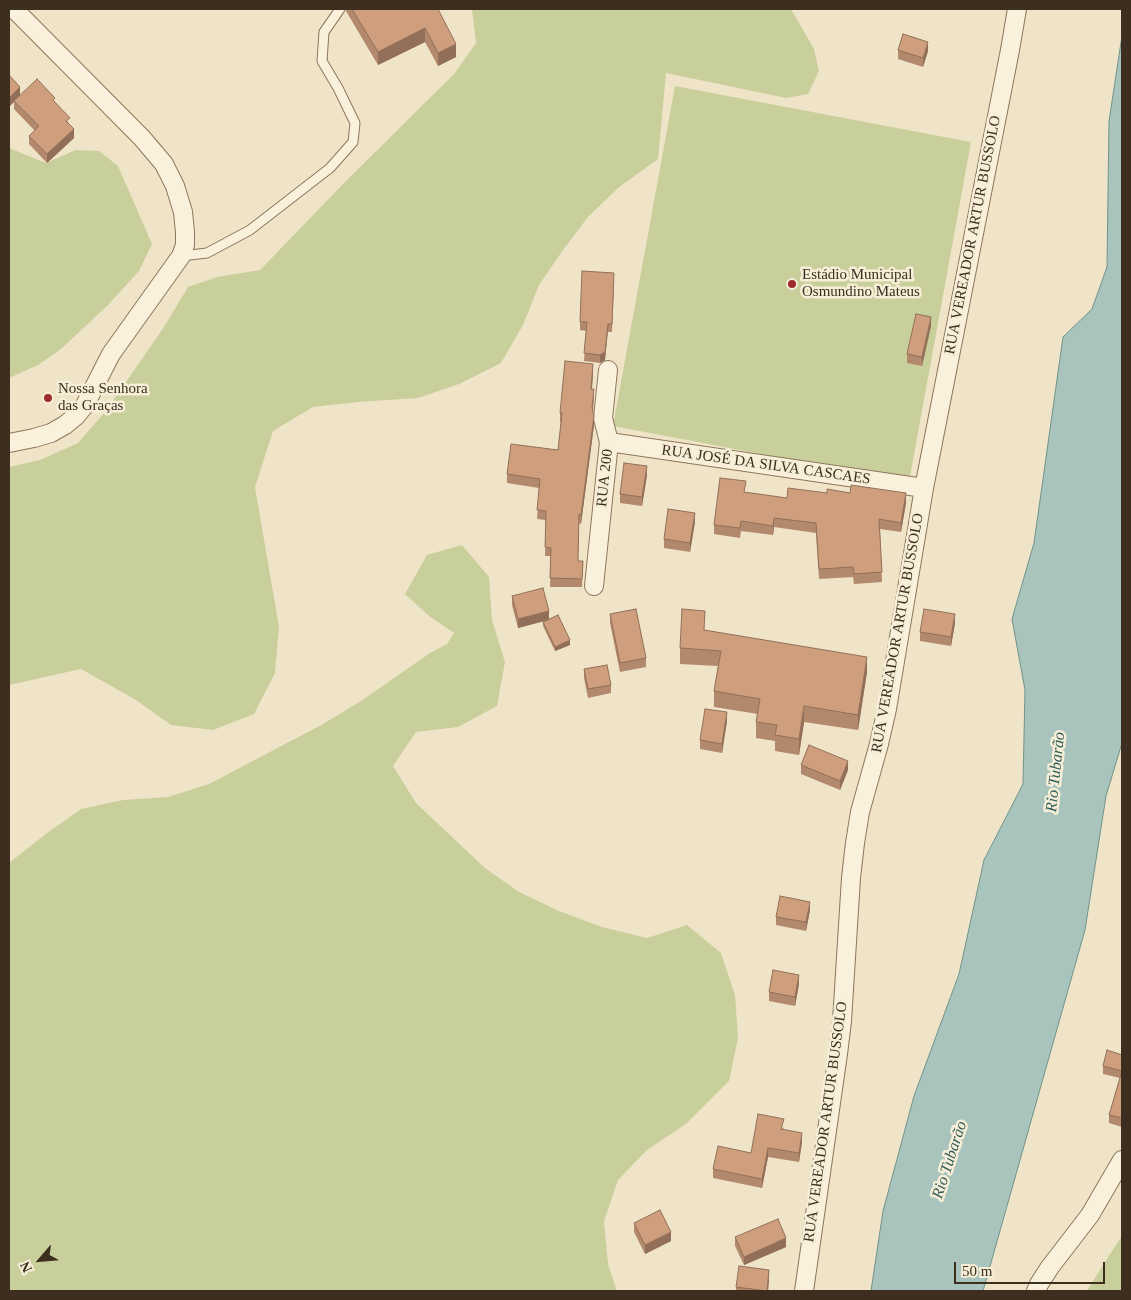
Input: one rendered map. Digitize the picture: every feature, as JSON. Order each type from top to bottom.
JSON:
[{"type":"street","points":[[9,443],[50,433],[65,426],[76,416],[112,354],[182,256],[185,245],[183,212],[175,186],[164,164],[142,138],[14,9]]},
{"type":"street","name":"RUA VEREADOR ARTUR BUSSOLO","points":[[804,1291],[838,1054],[855,842],[860,812],[887,709],[924,488],[1010,50],[1016,9]]},
{"type":"street","name":"RUA 200","points":[[594,586],[609,442],[603,418],[608,370]]},
{"type":"street","name":"RUA JOSÉ DA SILVA CASCAES","points":[[609,442],[924,488]]},
{"type":"street","points":[[1036,1291],[1050,1267],[1090,1215],[1122,1160]]},
{"type":"lane","points":[[182,256],[207,253],[250,230],[330,168],[353,142],[355,123],[322,61],[324,32],[340,9]]},
{"type":"green space","points":[[472,9],[791,9],[814,49],[819,71],[808,94],[786,98],[666,73],[658,159],[618,188],[588,217],[539,285],[523,325],[501,363],[459,384],[418,398],[313,407],[273,431],[255,487],[279,627],[275,673],[254,714],[213,730],[171,725],[136,700],[81,669],[9,685],[9,467],[40,460],[78,443],[105,412],[162,330],[188,287],[217,277],[260,270],[454,74],[476,43]]},
{"type":"green space","name":"Estádio Municipal Osmundino Mateus","points":[[675,86],[971,142],[909,482],[613,426]]},
{"type":"green space","points":[[9,148],[46,163],[76,150],[99,151],[118,166],[152,244],[139,271],[107,306],[61,349],[38,365],[9,378]]},
{"type":"green space","points":[[462,545],[489,577],[492,620],[505,662],[497,706],[458,727],[416,732],[393,766],[416,803],[485,868],[519,892],[559,911],[602,927],[647,938],[687,925],[721,953],[735,995],[738,1038],[729,1081],[686,1124],[647,1150],[618,1180],[604,1221],[608,1264],[617,1291],[9,1291],[9,863],[81,809],[123,800],[168,797],[209,784],[323,724],[361,701],[430,653],[447,644],[454,633],[429,616],[405,594],[427,555]]},
{"type":"green space","points":[[1122,1236],[1122,1291],[1087,1291],[1108,1257]]},
{"type":"water","name":"Rio Tubarão","points":[[1122,36],[1122,743],[1106,796],[1085,930],[983,1291],[871,1291],[883,1211],[914,1096],[959,974],[984,860],[1023,784],[1025,690],[1012,619],[1034,543],[1063,337],[1092,309],[1107,267],[1109,121]]},
{"type":"building","points":[[352,9],[438,9],[456,44],[438,53],[425,28],[378,52]]},
{"type":"building","points":[[903,34],[928,42],[923,58],[898,50]]},
{"type":"building","points":[[9,75],[20,87],[9,98]]},
{"type":"building","points":[[37,79],[70,118],[66,121],[74,129],[47,154],[29,136],[39,126],[14,101]]},
{"type":"building","points":[[582,271],[614,273],[612,324],[608,324],[605,352],[600,355],[584,353],[587,322],[580,322]]},
{"type":"building","points":[[916,314],[931,317],[922,357],[907,354]]},
{"type":"building","points":[[565,361],[593,364],[591,389],[594,389],[592,408],[594,416],[581,515],[579,514],[578,561],[583,561],[582,579],[550,578],[551,548],[545,547],[546,511],[537,510],[540,479],[507,474],[511,444],[558,450]]},
{"type":"building","points":[[624,463],[647,466],[642,497],[620,494]]},
{"type":"building","points":[[720,478],[746,481],[744,492],[787,498],[788,488],[827,493],[827,489],[850,493],[851,485],[906,493],[901,523],[879,519],[882,572],[854,574],[853,567],[819,569],[816,523],[774,518],[773,526],[741,521],[740,528],[714,525]]},
{"type":"building","points":[[668,509],[695,513],[690,543],[664,539]]},
{"type":"building","points":[[543,588],[549,611],[518,619],[512,596]]},
{"type":"building","points":[[636,609],[646,658],[620,663],[610,614]]},
{"type":"building","points":[[682,609],[705,611],[704,630],[867,657],[858,715],[804,706],[799,739],[775,735],[777,725],[756,722],[760,699],[714,691],[721,651],[680,648]]},
{"type":"building","points":[[924,609],[955,614],[951,637],[920,632]]},
{"type":"building","points":[[558,615],[570,640],[555,647],[543,622]]},
{"type":"building","points":[[607,665],[611,685],[588,689],[584,669]]},
{"type":"building","points":[[705,709],[727,712],[722,744],[700,740]]},
{"type":"building","points":[[809,745],[848,761],[840,781],[801,765]]},
{"type":"building","points":[[780,896],[810,902],[806,922],[776,917]]},
{"type":"building","points":[[773,970],[799,975],[795,997],[769,992]]},
{"type":"building","points":[[1107,1050],[1122,1055],[1122,1071],[1103,1066]]},
{"type":"building","points":[[1122,1071],[1122,1118],[1109,1115]]},
{"type":"building","points":[[758,1114],[784,1119],[781,1129],[802,1133],[799,1153],[768,1148],[762,1179],[713,1169],[718,1146],[751,1153]]},
{"type":"building","points":[[660,1210],[671,1232],[645,1245],[634,1223]]},
{"type":"building","points":[[778,1219],[786,1238],[744,1257],[735,1237]]},
{"type":"building","points":[[739,1266],[769,1270],[767,1291],[736,1287]]},
{"type":"place","name":"Estádio Municipal Osmundino Mateus","points":[[792,284]]},
{"type":"place","name":"Nossa Senhora das Graças","points":[[48,398]]}]
